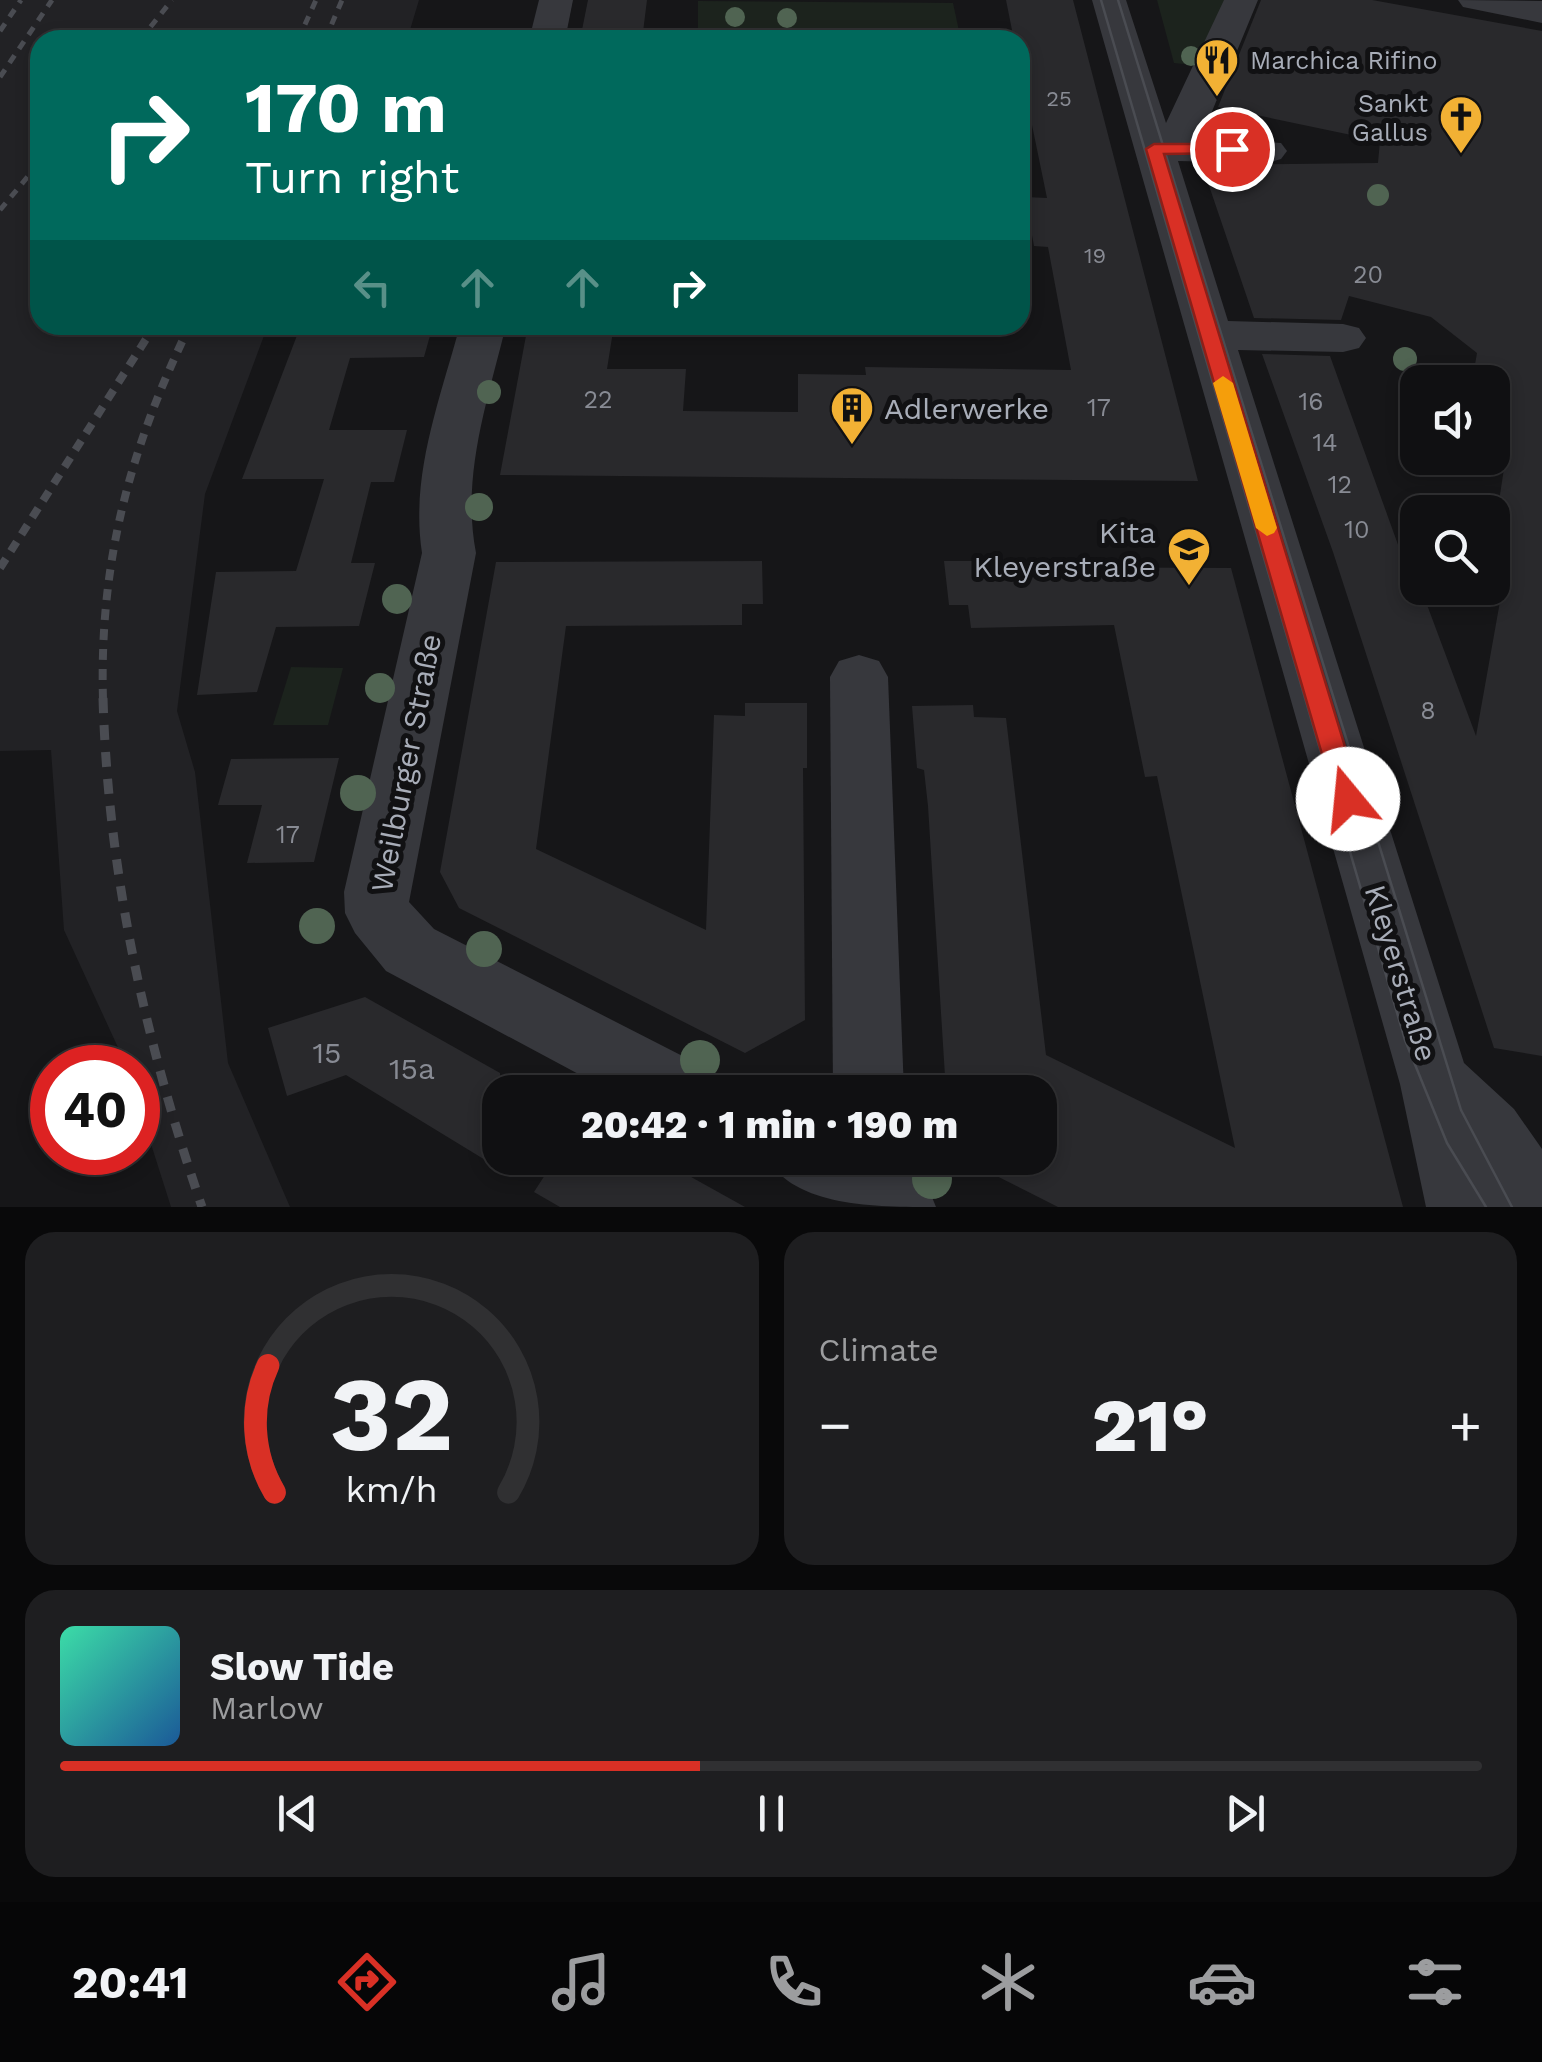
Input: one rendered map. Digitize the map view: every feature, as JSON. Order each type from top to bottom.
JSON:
[{"type":"street","points":[[549,30],[556,0]]},
{"type":"street","name":"Kleyerstraße","points":[[1110,0],[1167,148],[1209,336],[1435,1084],[1464,1207]]},
{"type":"street","points":[[1167,148],[1182,130],[1241,0]]},
{"type":"street","points":[[1475,0],[1542,12]]},
{"type":"street","points":[[1167,148],[1267,151]]},
{"type":"street","name":"Weilburger Straße","points":[[481,335],[446,490],[443,532],[449,553],[376,892],[378,914],[410,950],[649,1075]]},
{"type":"street","points":[[1209,336],[1343,338]]},
{"type":"street","points":[[859,677],[869,1075]]},
{"type":"street","name":"Kleyerstraße","points":[[1435,1084],[1515,1145],[1538,1207]]},
{"type":"street","points":[[846,1175],[898,1207]]},
{"type":"shaded area","points":[[0,0],[419,0],[410,30],[30,30],[30,335],[264,335],[205,494],[177,711],[195,772],[228,1063],[290,1207],[171,1207],[160,1172],[160,1045],[117,1045],[64,930],[51,750],[0,751]]},
{"type":"shaded area","points":[[1157,0],[1229,0],[1202,66],[1174,63]]},
{"type":"shaded area","points":[[698,1],[953,3],[959,30],[698,30]]},
{"type":"shaded area","points":[[291,667],[343,668],[328,725],[273,725]]},
{"type":"building","points":[[588,0],[647,0],[643,30],[582,30]]},
{"type":"building","points":[[1006,0],[1073,0],[1198,481],[500,475],[526,335],[612,335],[607,369],[686,369],[683,411],[798,412],[798,374],[866,375],[865,367],[1071,370],[1048,247],[1034,246],[1030,224],[1030,197],[1047,198],[1030,125],[1030,30],[1012,30]]},
{"type":"building","points":[[1261,0],[1372,0],[1542,31],[1542,1056],[1494,1048],[1333,552],[1262,354],[1330,356],[1400,550],[1400,605],[1427,605],[1476,736],[1499,605],[1510,605],[1510,495],[1500,495],[1503,475],[1510,475],[1510,365],[1475,365],[1477,353],[1431,317],[1349,296],[1341,320],[1254,318],[1202,165],[1378,163],[1380,141],[1218,107]]},
{"type":"building","points":[[297,335],[430,335],[424,357],[350,358],[329,430],[407,430],[394,482],[371,482],[351,563],[375,563],[359,626],[276,627],[257,692],[197,695],[216,572],[296,571],[324,479],[242,479]]},
{"type":"building","points":[[762,561],[763,604],[742,604],[742,625],[566,626],[536,849],[706,930],[714,715],[745,716],[745,703],[807,703],[807,768],[803,768],[805,1020],[745,1053],[459,908],[440,872],[496,562]]},
{"type":"building","points":[[944,561],[1002,561],[1003,567],[1231,568],[1403,1207],[1058,1207],[995,1175],[1057,1175],[1057,1075],[945,1075],[928,806],[924,770],[917,768],[912,706],[973,705],[974,717],[1006,718],[1046,1055],[1235,1148],[1157,776],[1145,777],[1114,625],[971,628],[968,605],[949,605]]},
{"type":"building","points":[[339,758],[314,862],[247,863],[262,805],[218,805],[231,759]]},
{"type":"building","points":[[365,997],[500,1073],[482,1075],[482,1158],[346,1075],[287,1096],[268,1028]]},
{"type":"building","points":[[545,1175],[688,1175],[745,1207],[560,1207],[534,1192]]},
{"type":"tram line","points":[[1101,0],[1405,1040],[1447,1143],[1486,1207]]},
{"type":"tram line","points":[[1118,0],[1461,1110],[1512,1207]]},
{"type":"railway","points":[[0,31],[21,0]]},
{"type":"railway","points":[[32,30],[52,0]]},
{"type":"railway","points":[[148,30],[172,0]]},
{"type":"railway","points":[[302,30],[316,0]]},
{"type":"railway","points":[[329,30],[342,0]]},
{"type":"railway","points":[[0,77],[30,33]]},
{"type":"railway","points":[[0,210],[30,174]]},
{"type":"railway","points":[[0,568],[149,335]]},
{"type":"railway","points":[[103,698],[106,600],[122,507],[151,416],[185,335]]},
{"type":"railway","points":[[103,698],[113,828],[133,956],[163,1082],[202,1207]]},
{"type":"slow traffic","points":[[1223,383],[1267,528]]},
{"type":"place","name":"Marchica Rifino","points":[[1217,98]]},
{"type":"place","name":"Sankt Gallus","points":[[1461,155]]},
{"type":"place","name":"Adlerwerke","points":[[852,446]]},
{"type":"place","name":"Kita Kleyerstraße","points":[[1189,587]]},
{"type":"route","points":[[1232,149],[1154,149],[1348,799]]}]
